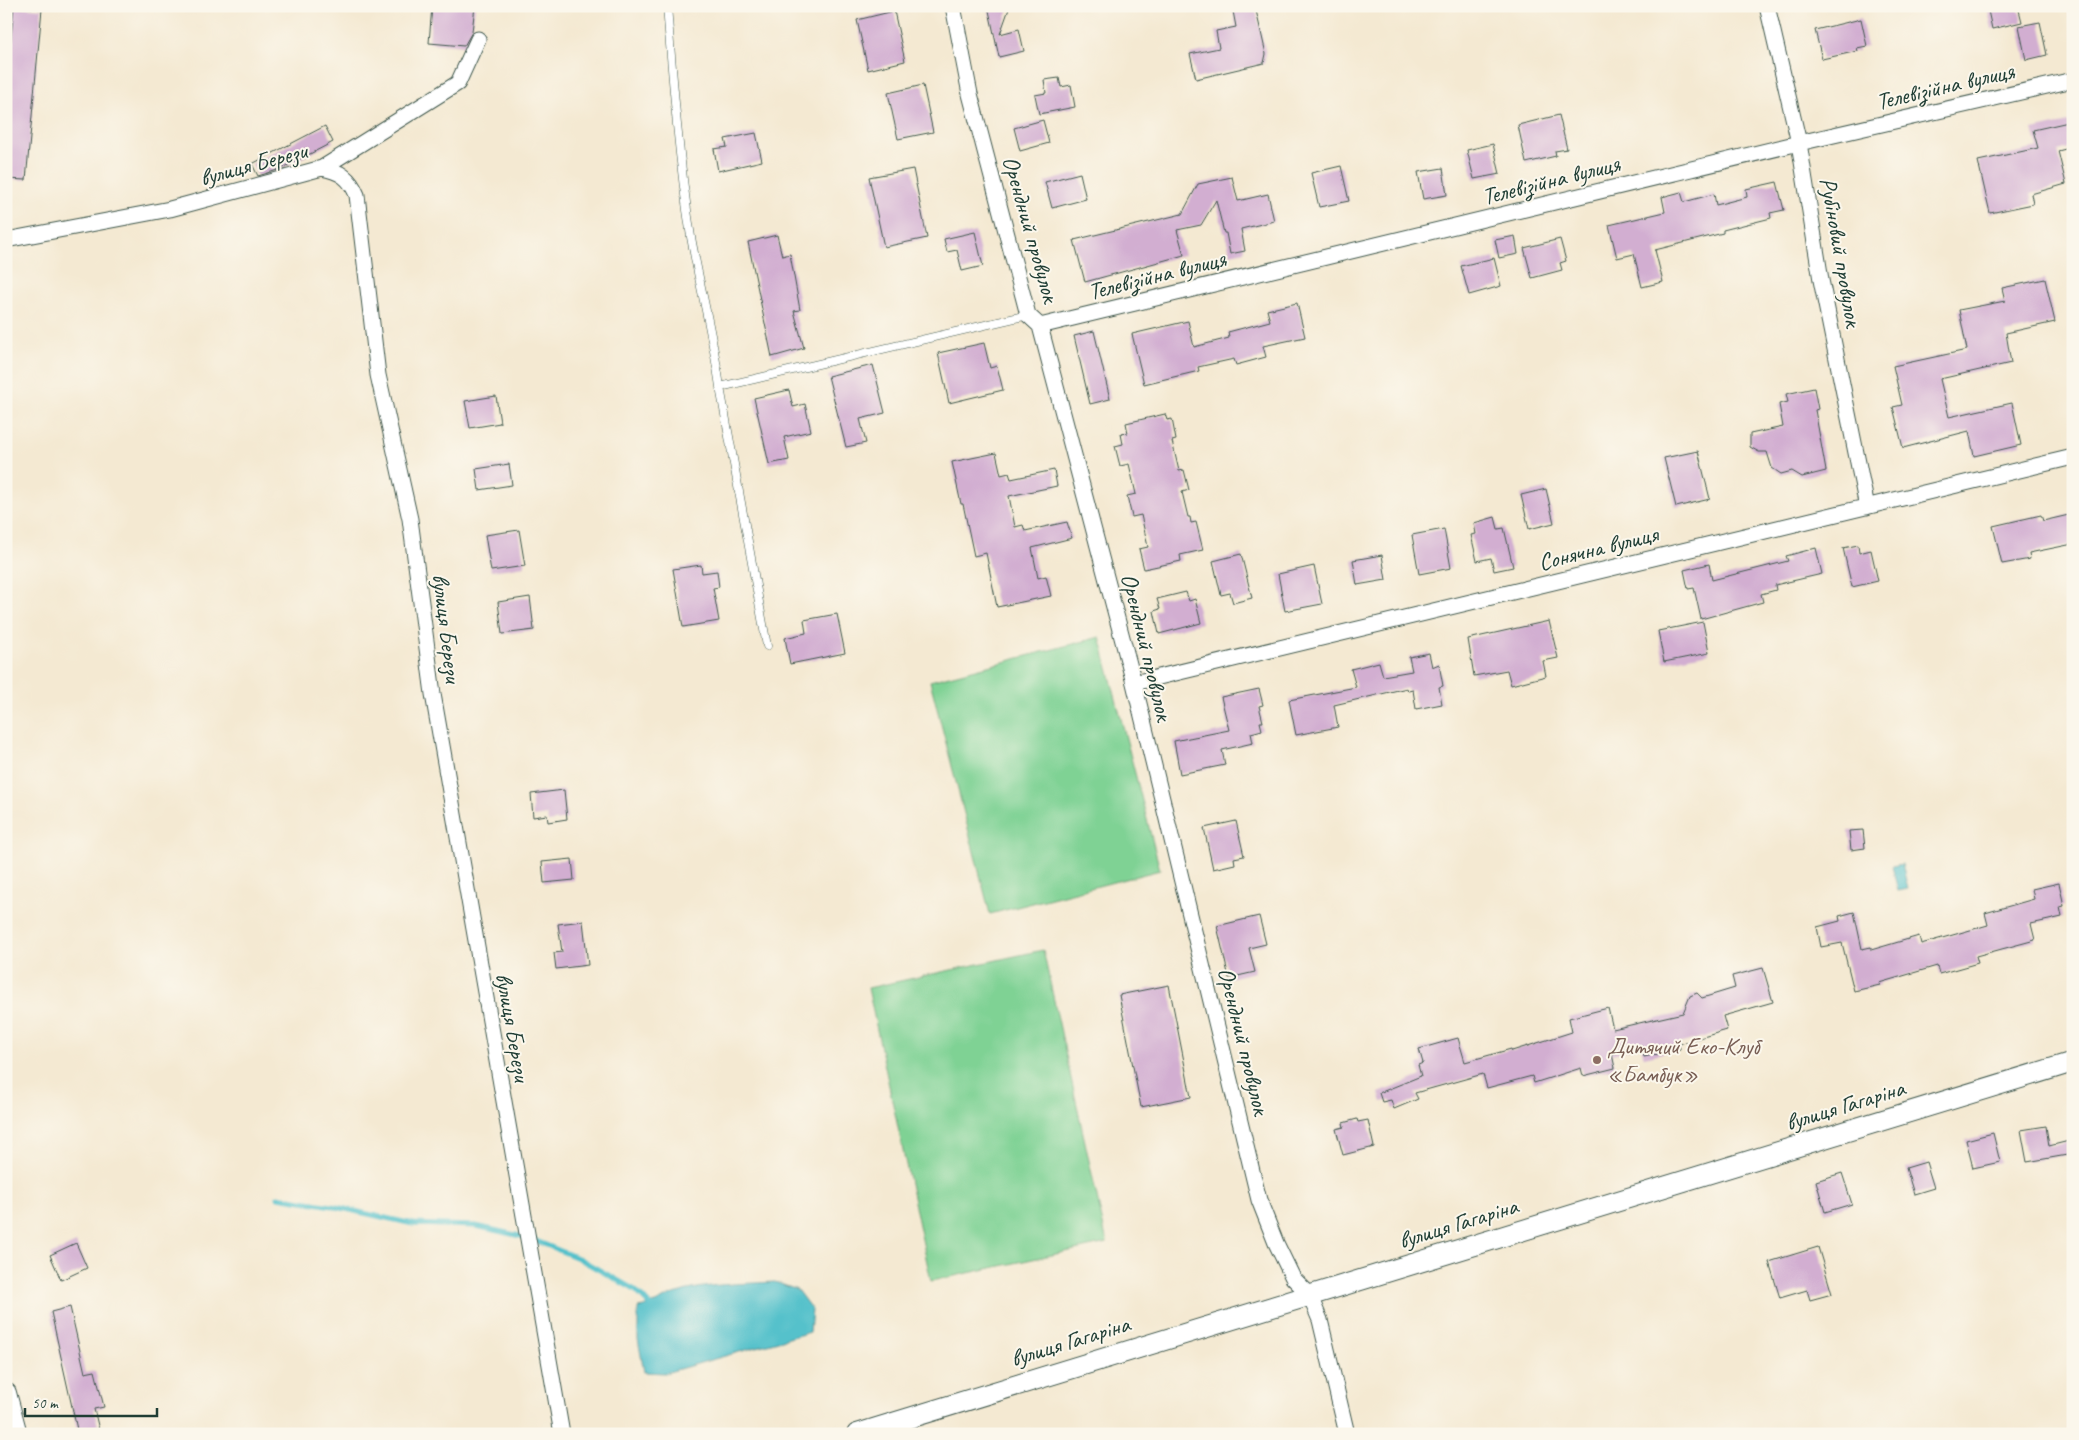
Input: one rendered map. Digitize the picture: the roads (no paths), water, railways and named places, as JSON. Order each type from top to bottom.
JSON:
[{"type":"street","name":"Орендний провулок","points":[[952,6],[970,94],[1028,314],[1040,326],[1134,683],[1259,1200],[1276,1243],[1293,1278],[1309,1294]]},
{"type":"street","name":"Рубіновий провулок","points":[[1767,6],[1799,143],[1821,280],[1867,507]]},
{"type":"street","points":[[322,168],[458,83],[478,39]]},
{"type":"street","name":"Телевізійна вулиця","points":[[1040,326],[1799,143],[2073,80]]},
{"type":"street","name":"вулиця Берези","points":[[6,240],[170,209],[322,168],[334,170],[345,175],[353,184],[357,195],[378,375],[410,519],[433,694],[562,1434]]},
{"type":"street","name":"Сонячна вулиця","points":[[1134,683],[2073,458]]},
{"type":"street","name":"вулиця Гагаріна","points":[[858,1434],[1309,1294],[2073,1062]]},
{"type":"street","points":[[1309,1294],[1320,1320],[1347,1434]]},
{"type":"street","points":[[6,1393],[17,1434]]},
{"type":"lane","points":[[668,6],[673,84],[692,237],[714,346],[767,646]]},
{"type":"lane","points":[[720,386],[1028,314]]},
{"type":"water","points":[[1902,864],[1908,889],[1898,891],[1892,866]]},
{"type":"water","points":[[775,1282],[797,1290],[812,1310],[810,1332],[665,1373],[644,1372],[638,1339],[638,1308],[653,1304],[686,1290],[724,1285]]},
{"type":"waterway","points":[[278,1197],[332,1206],[413,1224],[476,1226],[529,1238],[578,1258],[635,1290],[651,1306]]},
{"type":"place","name":"Дитячий Еко-Клуб «Бамбук»","points":[[1597,1060]]}]
